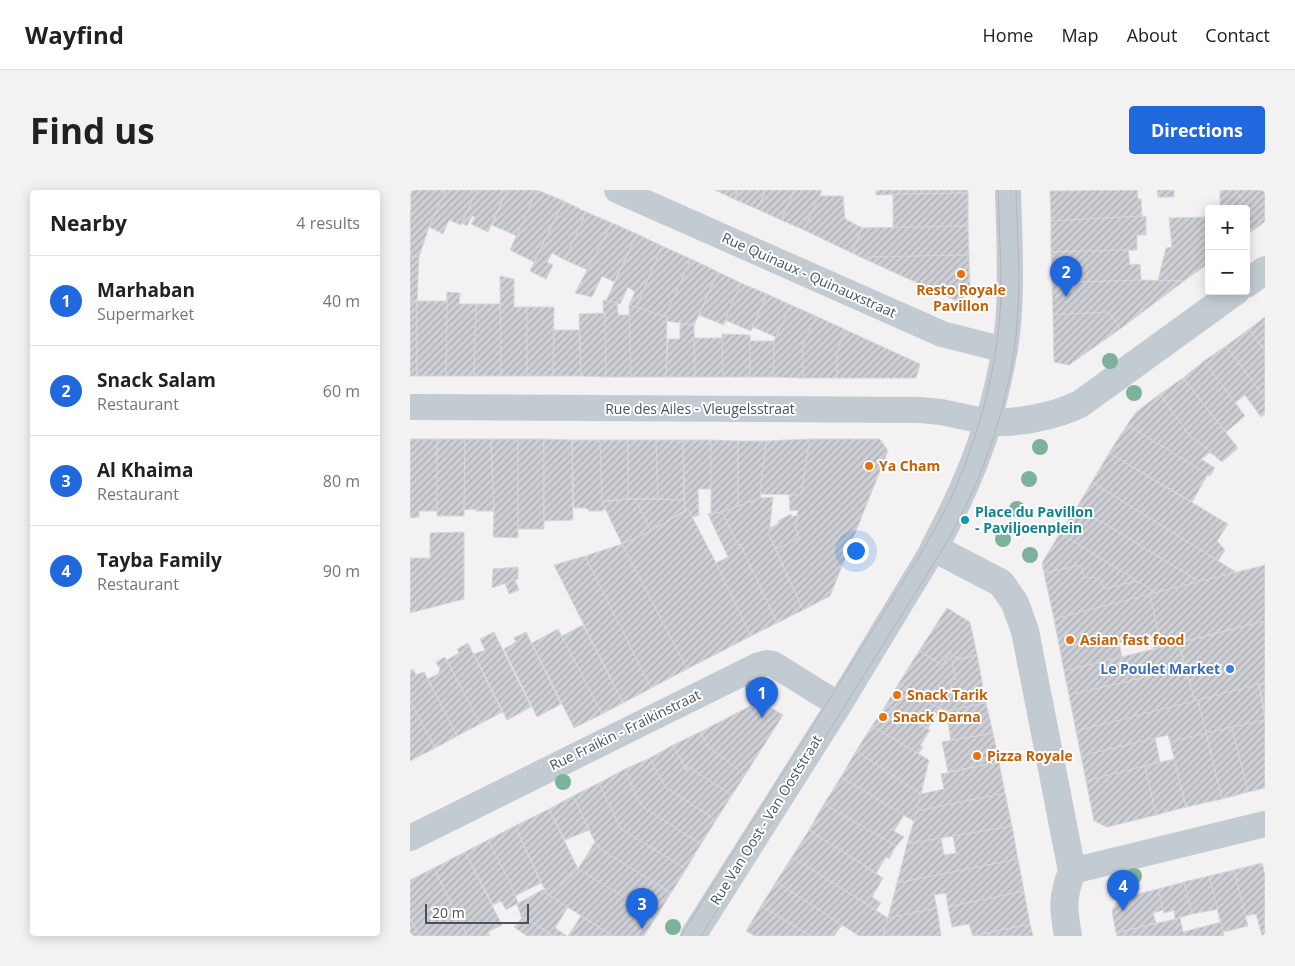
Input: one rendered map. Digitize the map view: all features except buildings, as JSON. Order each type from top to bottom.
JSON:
[{"type":"street","name":"Rue Quinaux - Quinauxstraat","points":[[617,190],[942,334],[1005,350]]},
{"type":"street","points":[[839,705],[934,548],[962,494],[979,453],[998,385],[1005,350],[1010,292],[1008,190]]},
{"type":"street","points":[[1250,281],[1265,270]]},
{"type":"street","points":[[988,422],[1046,416],[1065,411],[1080,404],[1230,295]]},
{"type":"street","name":"Rue des Ailes - Vleugelsstraat","points":[[410,406],[920,410],[941,412],[988,422]]},
{"type":"street","points":[[934,548],[1001,583],[1015,603],[1025,631],[1072,871],[1065,890],[1064,912],[1068,936]]},
{"type":"street","name":"Rue Fraikin - Fraikinstraat","points":[[410,838],[759,664],[773,664],[839,705]]},
{"type":"street","name":"Rue Van Oost - Van Ooststraat","points":[[693,936],[839,705]]},
{"type":"street","points":[[1072,871],[1265,824]]},
{"type":"tram line","points":[[681,936],[926,545],[948,504],[961,474],[971,449],[986,398],[996,346],[1001,293],[998,190]]},
{"type":"tram line","points":[[701,936],[941,552],[975,485],[1000,417],[1015,346],[1019,290],[1016,190]]},
{"type":"place","name":"Resto Royale Pavillon","points":[[961,274]]},
{"type":"place","name":"Snack Salam","points":[[1066,297]]},
{"type":"place","name":"Ya Cham","points":[[869,466]]},
{"type":"place","name":"Place du Pavillon - Paviljoenplein","points":[[965,520]]},
{"type":"place","name":"Asian fast food","points":[[1070,640]]},
{"type":"place","name":"Le Poulet Market","points":[[1230,669]]},
{"type":"place","name":"Snack Tarik","points":[[897,695]]},
{"type":"place","name":"Snack Darna","points":[[883,717]]},
{"type":"place","name":"Marhaban","points":[[762,718]]},
{"type":"place","name":"Pizza Royale","points":[[977,756]]},
{"type":"place","name":"Tayba Family","points":[[1123,911]]},
{"type":"place","name":"Al Khaima","points":[[642,929]]}]
